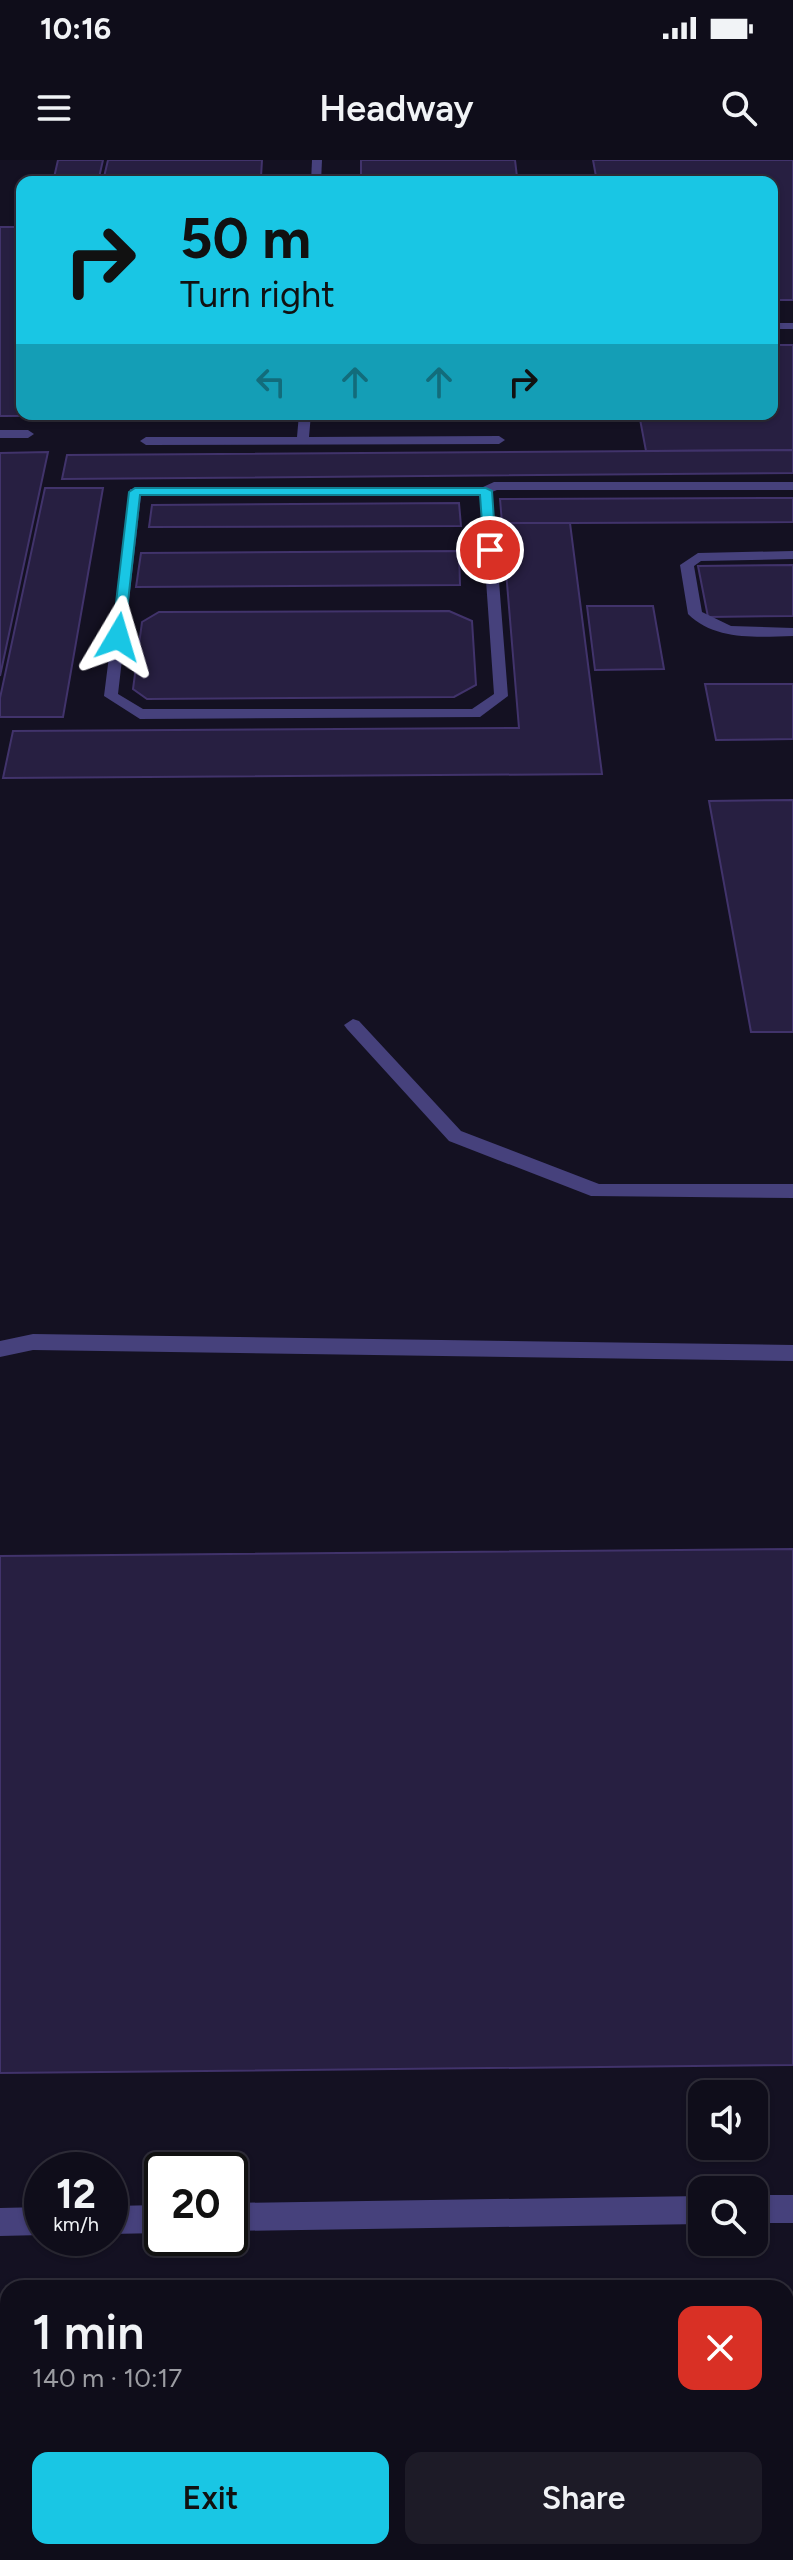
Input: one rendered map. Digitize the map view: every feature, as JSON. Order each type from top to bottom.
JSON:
[{"type":"lane","points":[[303,440],[305,420]]},
{"type":"lane","points":[[0,434],[28,434]]},
{"type":"lane","points":[[146,441],[499,440]]},
{"type":"lane","points":[[486,491],[501,696],[475,714],[140,714],[111,696],[135,492],[486,491],[494,486],[793,486]]},
{"type":"lane","points":[[793,555],[698,557],[687,565],[695,614],[707,624],[724,631],[793,632]]},
{"type":"lane","points":[[353,1025],[455,1136],[598,1191],[793,1191]]},
{"type":"lane","points":[[0,1349],[33,1342],[793,1353]]},
{"type":"lane","points":[[768,2209],[793,2209]]},
{"type":"lane","points":[[248,2217],[688,2210]]},
{"type":"lane","points":[[0,2222],[24,2221]]},
{"type":"building","points":[[58,160],[103,160],[99,176],[54,176]]},
{"type":"building","points":[[108,160],[262,160],[261,176],[104,176]]},
{"type":"building","points":[[361,160],[515,160],[517,176],[361,176]]},
{"type":"building","points":[[593,160],[793,160],[793,300],[778,300],[778,176],[596,176]]},
{"type":"building","points":[[0,227],[16,227],[16,416],[0,416]]},
{"type":"building","points":[[778,345],[793,345],[793,450],[646,451],[640,420],[778,420]]},
{"type":"building","points":[[793,450],[793,473],[62,479],[67,455]]},
{"type":"building","points":[[48,452],[0,676],[0,453]]},
{"type":"building","points":[[45,488],[103,488],[63,717],[0,717],[0,698]]},
{"type":"building","points":[[793,498],[793,522],[570,523],[502,523],[500,499]]},
{"type":"building","points":[[459,503],[461,526],[149,527],[152,505]]},
{"type":"building","points":[[502,523],[570,523],[602,774],[3,778],[13,731],[519,728]]},
{"type":"building","points":[[459,551],[460,585],[136,587],[141,553]]},
{"type":"building","points":[[793,565],[793,616],[708,617],[698,566]]},
{"type":"building","points":[[587,606],[653,606],[664,669],[595,670]]},
{"type":"building","points":[[449,611],[472,621],[476,685],[454,697],[147,699],[133,689],[142,622],[159,612]]},
{"type":"building","points":[[705,684],[793,684],[793,739],[716,740]]},
{"type":"building","points":[[793,800],[793,1032],[751,1032],[709,801]]},
{"type":"building","points":[[793,1549],[793,2065],[0,2073],[0,1556]]},
{"type":"route","points":[[118,637],[135,492],[486,491],[490,550]]}]
